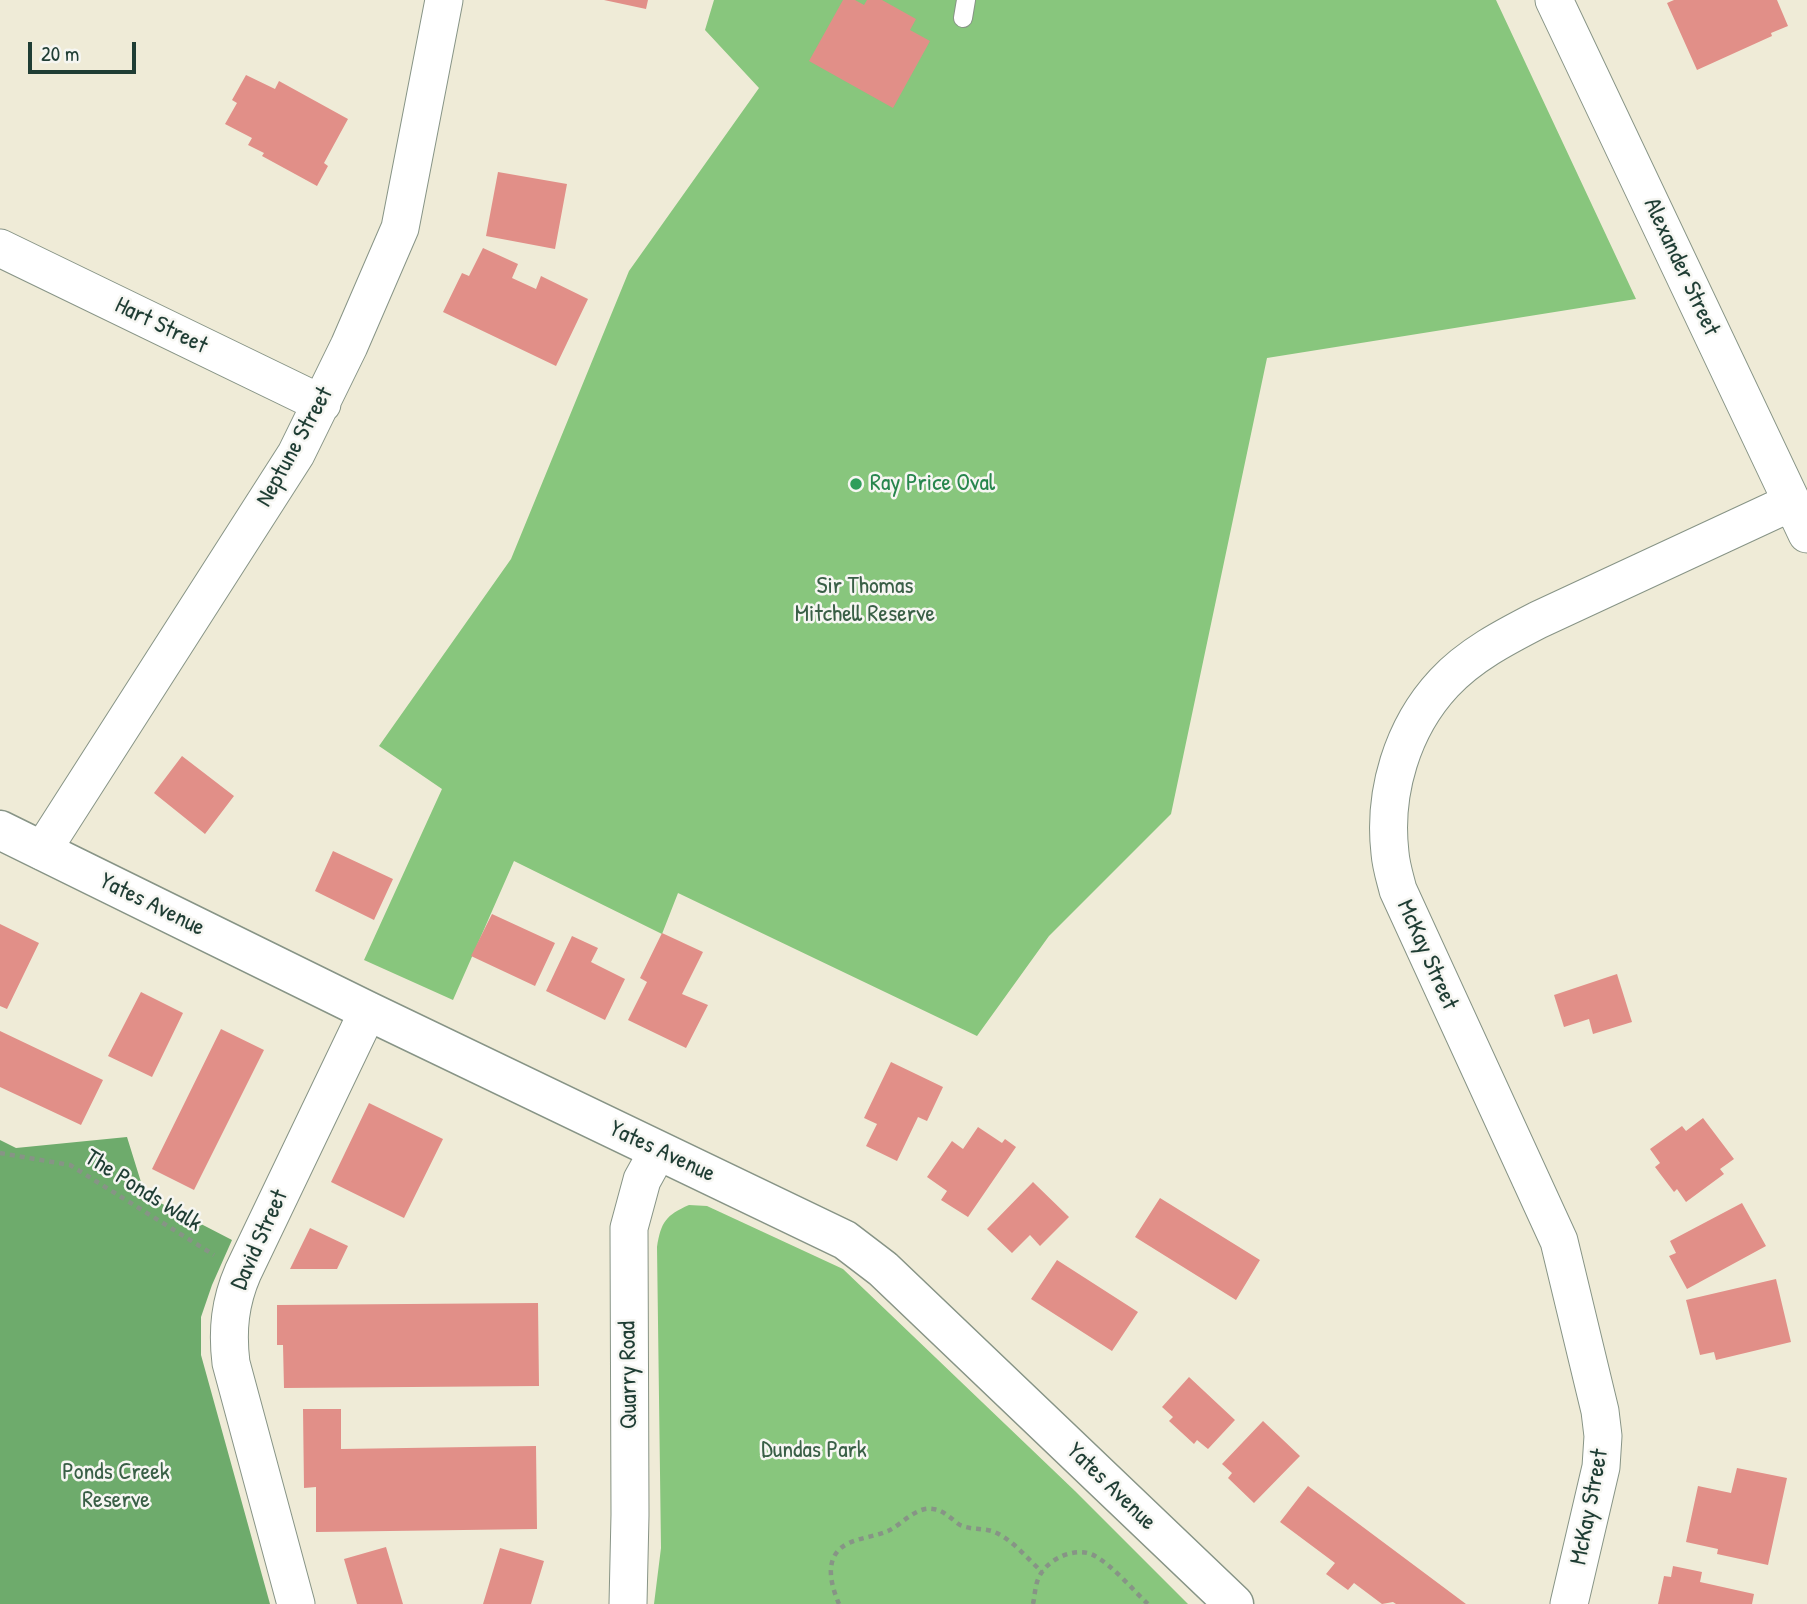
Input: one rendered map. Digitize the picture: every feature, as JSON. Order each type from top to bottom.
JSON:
[{"type":"street","name":"Neptune Street","points":[[42,851],[296,454],[322,404],[400,228],[444,0]]},
{"type":"street","name":"Alexander Street","points":[[1555,0],[1800,518]]},
{"type":"street","name":"Hart Street","points":[[0,248],[322,404]]},
{"type":"street","name":"McKay Street","points":[[1569,1604],[1601,1466],[1603,1436],[1600,1411],[1559,1241],[1398,890],[1390,854],[1392,785],[1403,749],[1421,714],[1444,683],[1470,660],[1500,640],[1538,620],[1800,518]]},
{"type":"street","name":"Yates Avenue","points":[[0,830],[369,1012],[845,1240],[883,1269],[1234,1604]]},
{"type":"street","name":"David Street","points":[[296,1604],[231,1363],[228,1336],[230,1309],[243,1272],[369,1012]]},
{"type":"street","name":"Quarry Road","points":[[628,1604],[629,1228],[642,1181],[658,1151]]},
{"type":"path","name":"The Ponds Walk","points":[[0,1153],[70,1165],[222,1261]]},
{"type":"path","points":[[839,1604],[830,1576],[830,1565],[837,1554],[847,1544],[889,1530],[921,1510],[932,1508],[971,1529],[999,1534],[1042,1572]]},
{"type":"path","points":[[1033,1604],[1037,1580],[1042,1572],[1063,1556],[1084,1552],[1094,1555],[1148,1604]]},
{"type":"green space","name":"Sir Thomas Mitchell Reserve","points":[[714,0],[1496,0],[1636,299],[1267,358],[1171,814],[1049,936],[977,1036],[678,893],[662,934],[514,861],[453,1000],[364,960],[442,789],[379,746],[511,559],[629,271],[759,88],[705,30]]},
{"type":"green space","name":"Ponds Creek Reserve","points":[[127,1137],[145,1195],[232,1240],[201,1317],[201,1355],[270,1604],[0,1604],[0,1140],[16,1148]]},
{"type":"green space","name":"Dundas Park","points":[[689,1205],[707,1206],[843,1269],[1075,1491],[1188,1604],[654,1604],[661,1548],[657,1247],[660,1231],[666,1220]]},
{"type":"building","points":[[604,0],[648,0],[646,9]]},
{"type":"building","points":[[843,0],[855,0],[864,5],[867,0],[882,0],[916,19],[910,30],[930,41],[893,108],[809,61]]},
{"type":"building","points":[[1674,0],[1777,0],[1788,26],[1697,70],[1667,3]]},
{"type":"building","points":[[246,75],[275,89],[279,81],[348,119],[324,163],[328,166],[317,186],[262,156],[264,153],[248,145],[252,138],[225,124],[237,103],[232,100]]},
{"type":"building","points":[[498,172],[567,184],[555,249],[486,236]]},
{"type":"building","points":[[483,248],[518,264],[512,278],[536,289],[541,276],[588,299],[556,366],[443,312],[462,273],[469,276]]},
{"type":"building","points":[[182,756],[234,796],[205,834],[154,793]]},
{"type":"building","points":[[333,851],[393,879],[374,920],[315,891]]},
{"type":"building","points":[[492,914],[555,943],[535,986],[471,956]]},
{"type":"building","points":[[0,924],[39,943],[7,1009],[0,1006]]},
{"type":"building","points":[[662,933],[703,952],[682,994],[708,1005],[686,1048],[628,1020],[647,982],[640,978]]},
{"type":"building","points":[[572,936],[598,948],[591,962],[625,979],[605,1020],[546,991]]},
{"type":"building","points":[[1617,974],[1632,1022],[1593,1034],[1589,1019],[1564,1027],[1554,995]]},
{"type":"building","points":[[141,992],[183,1013],[152,1077],[108,1056]]},
{"type":"building","points":[[221,1029],[264,1050],[194,1190],[152,1169]]},
{"type":"building","points":[[0,1031],[103,1080],[81,1125],[0,1087]]},
{"type":"building","points":[[891,1062],[943,1087],[927,1121],[918,1117],[897,1161],[866,1146],[877,1124],[864,1118]]},
{"type":"building","points":[[369,1103],[443,1139],[404,1218],[331,1182]]},
{"type":"building","points":[[1703,1118],[1734,1159],[1720,1169],[1724,1174],[1686,1202],[1677,1189],[1674,1192],[1655,1167],[1660,1163],[1650,1149],[1682,1126],[1686,1131]]},
{"type":"building","points":[[978,1127],[1002,1143],[1005,1139],[1016,1147],[968,1217],[941,1200],[947,1191],[927,1177],[952,1141],[963,1149]]},
{"type":"building","points":[[1033,1182],[1069,1217],[1040,1246],[1030,1235],[1012,1253],[987,1229]]},
{"type":"building","points":[[1160,1198],[1260,1260],[1236,1300],[1135,1237]]},
{"type":"building","points":[[1742,1203],[1766,1246],[1687,1289],[1669,1256],[1676,1253],[1670,1241]]},
{"type":"building","points":[[310,1228],[348,1246],[337,1269],[290,1269]]},
{"type":"building","points":[[1057,1260],[1138,1312],[1112,1351],[1031,1299]]},
{"type":"building","points":[[1776,1279],[1791,1342],[1716,1360],[1714,1352],[1700,1355],[1686,1300]]},
{"type":"building","points":[[538,1303],[539,1386],[284,1388],[283,1345],[277,1345],[277,1305]]},
{"type":"building","points":[[1189,1377],[1235,1420],[1208,1449],[1197,1440],[1194,1444],[1169,1421],[1173,1417],[1162,1407]]},
{"type":"building","points":[[303,1409],[341,1409],[341,1449],[536,1446],[537,1529],[316,1532],[316,1487],[304,1488]]},
{"type":"building","points":[[1263,1421],[1300,1456],[1254,1503],[1228,1478],[1232,1473],[1222,1464]]},
{"type":"building","points":[[1737,1468],[1787,1478],[1768,1565],[1717,1554],[1718,1549],[1686,1542],[1698,1486],[1731,1493]]},
{"type":"building","points":[[1308,1486],[1466,1604],[1382,1604],[1354,1583],[1348,1590],[1326,1574],[1335,1563],[1280,1522]]},
{"type":"building","points":[[386,1547],[403,1604],[357,1604],[344,1559]]},
{"type":"building","points":[[500,1548],[544,1561],[531,1604],[483,1604]]},
{"type":"building","points":[[1673,1566],[1702,1572],[1700,1582],[1754,1594],[1752,1604],[1658,1604],[1664,1576],[1671,1577]]},
{"type":"place","name":"Ray Price Oval","points":[[856,484]]}]
